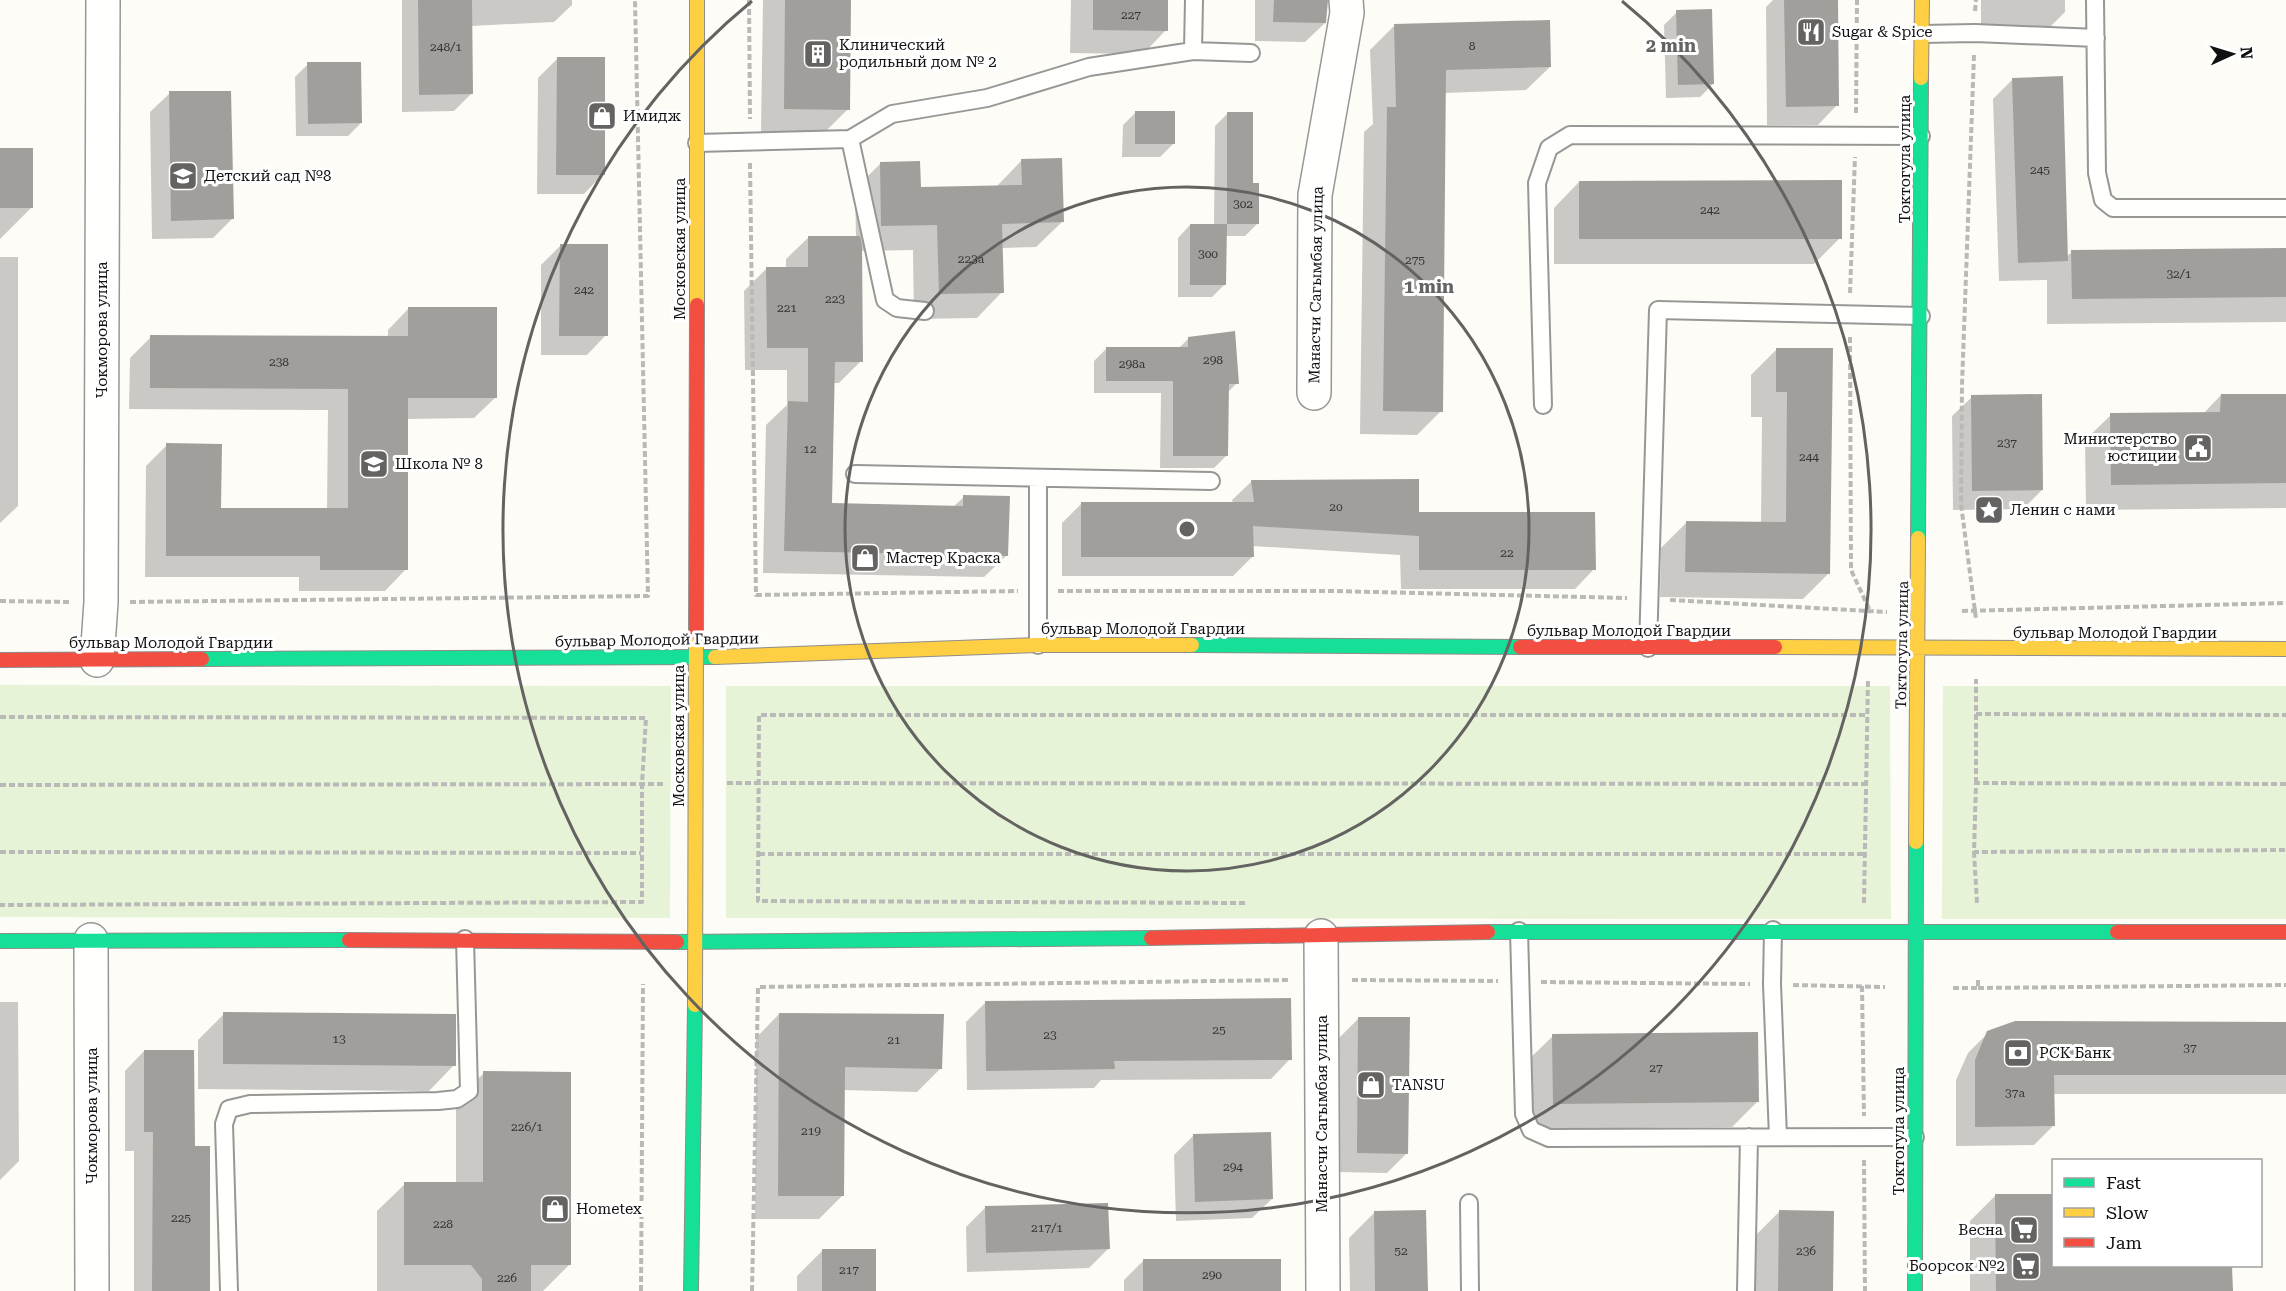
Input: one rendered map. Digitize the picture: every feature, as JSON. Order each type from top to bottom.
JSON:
[{"type":"main road","name":"Московская улица","points":[[691,1291],[696,942],[697,0]]},
{"type":"main road","name":"Токтогула улица","points":[[1915,1291],[1915,931],[1919,649],[1922,0]]},
{"type":"main road","name":"бульвар Молодой Гвардии","points":[[0,660],[695,658],[1038,645],[2286,649]]},
{"type":"main road","points":[[0,941],[465,939],[696,942],[1321,936],[1519,931],[1773,930],[2286,932]]},
{"type":"street","name":"Чокморова улица","points":[[97,660],[101,602],[103,0]]},
{"type":"street","name":"Манасчи Сагымбая улица","points":[[1314,393],[1315,195],[1347,13],[1346,0]]},
{"type":"street","name":"Манасчи Сагымбая улица","points":[[1321,936],[1323,1291]]},
{"type":"street","name":"Чокморова улица","points":[[91,940],[92,1291]]},
{"type":"lane","points":[[1192,51],[1194,0]]},
{"type":"lane","points":[[2095,0],[2097,173],[2103,200],[2113,208],[2286,208]]},
{"type":"lane","points":[[1922,34],[1975,33],[2096,38]]},
{"type":"lane","points":[[697,143],[850,139],[892,114],[987,98],[1089,67],[1192,51],[1251,53]]},
{"type":"lane","points":[[1543,405],[1537,183],[1549,148],[1570,135],[1922,136]]},
{"type":"lane","points":[[850,139],[885,300],[897,309],[925,311]]},
{"type":"lane","points":[[1648,648],[1658,310],[1921,316]]},
{"type":"lane","points":[[855,474],[1211,481]]},
{"type":"lane","points":[[1038,478],[1038,645]]},
{"type":"lane","points":[[1773,930],[1772,984],[1778,1137]]},
{"type":"lane","points":[[1519,931],[1524,1114],[1531,1130],[1549,1138],[1915,1137]]},
{"type":"lane","points":[[229,1291],[224,1124],[229,1109],[250,1104],[438,1101],[457,1099],[469,1091],[465,939]]},
{"type":"lane","points":[[1746,1291],[1749,1137]]},
{"type":"lane","points":[[1469,1203],[1470,1291]]},
{"type":"path","points":[[0,601],[648,596],[635,0]]},
{"type":"path","points":[[748,0],[756,596],[1038,591],[1333,591],[1650,599],[1889,612]]},
{"type":"path","points":[[1976,0],[1960,504],[1976,610]]},
{"type":"path","points":[[1962,611],[2286,603]]},
{"type":"path","points":[[1864,906],[1868,678]]},
{"type":"path","points":[[1976,678],[1974,852],[1977,912]]},
{"type":"path","points":[[1976,714],[2286,715]]},
{"type":"path","points":[[758,901],[759,715],[1868,715]]},
{"type":"path","points":[[0,717],[646,718],[642,784],[642,902],[0,905]]},
{"type":"path","points":[[0,785],[759,782],[1866,784]]},
{"type":"path","points":[[1976,783],[2286,784]]},
{"type":"path","points":[[1974,852],[2286,850]]},
{"type":"path","points":[[0,852],[641,853]]},
{"type":"path","points":[[759,854],[1865,854]]},
{"type":"path","points":[[1978,977],[1978,988]]},
{"type":"path","points":[[641,1291],[643,984]]},
{"type":"path","points":[[1953,988],[2286,985]]},
{"type":"path","points":[[752,1291],[758,987]]},
{"type":"green space","points":[[0,685],[671,686],[670,918],[0,917]]},
{"type":"green space","points":[[726,686],[1890,686],[1891,919],[726,918]]},
{"type":"green space","points":[[1943,686],[2286,686],[2286,919],[1942,919]]},
{"type":"building","points":[[418,0],[472,0],[473,94],[419,95]]},
{"type":"building","name":"Клинический родильный дом № 2","points":[[785,0],[851,0],[850,110],[784,109]]},
{"type":"building","points":[[1093,0],[1168,0],[1168,31],[1093,30]]},
{"type":"building","points":[[1274,0],[1328,0],[1326,23],[1273,22]]},
{"type":"building","points":[[1784,0],[1838,0],[1839,106],[1786,107]]},
{"type":"building","points":[[1712,9],[1714,84],[1678,85],[1676,10]]},
{"type":"building","points":[[1550,20],[1551,67],[1446,70],[1443,412],[1383,411],[1387,107],[1396,107],[1394,24]]},
{"type":"building","points":[[557,57],[605,57],[605,175],[556,175]]},
{"type":"building","points":[[307,62],[361,62],[362,123],[308,124]]},
{"type":"building","points":[[2063,76],[2068,261],[2018,263],[2012,78]]},
{"type":"building","points":[[169,91],[231,91],[234,219],[171,221]]},
{"type":"building","points":[[1135,111],[1175,111],[1175,144],[1135,144]]},
{"type":"building","points":[[1227,112],[1253,112],[1253,183],[1259,183],[1259,224],[1227,224]]},
{"type":"building","points":[[0,148],[33,148],[33,208],[0,208]]},
{"type":"building","points":[[1062,158],[1064,222],[1002,224],[1004,293],[939,294],[937,225],[881,226],[880,162],[920,161],[921,187],[1022,185],[1021,159]]},
{"type":"building","points":[[1842,180],[1842,239],[1579,239],[1579,181]]},
{"type":"building","points":[[1190,224],[1227,224],[1226,285],[1190,285]]},
{"type":"building","points":[[808,236],[860,236],[862,246],[863,362],[835,362],[832,503],[963,506],[963,495],[1010,496],[1008,556],[784,551],[788,401],[808,402],[808,348],[767,348],[766,267],[808,267]]},
{"type":"building","points":[[560,244],[608,244],[608,336],[559,336]]},
{"type":"building","points":[[2286,248],[2286,297],[2072,299],[2071,250]]},
{"type":"building","points":[[408,307],[497,307],[497,398],[408,398],[408,570],[320,570],[320,556],[166,556],[166,443],[222,444],[221,508],[348,508],[348,389],[150,388],[150,335],[408,336]]},
{"type":"building","points":[[1235,331],[1239,384],[1229,384],[1228,456],[1173,456],[1173,381],[1106,381],[1106,347],[1188,347],[1188,337]]},
{"type":"building","points":[[1776,348],[1833,348],[1830,574],[1685,572],[1686,521],[1786,522],[1787,392],[1776,392]]},
{"type":"building","points":[[2042,394],[2043,490],[1972,491],[1971,395]]},
{"type":"building","name":"Министерство юстиции","points":[[2221,394],[2286,394],[2286,483],[2111,485],[2110,413],[2220,412]]},
{"type":"building","points":[[1419,479],[1419,512],[1595,512],[1596,570],[1419,570],[1419,536],[1253,526],[1254,557],[1081,557],[1081,502],[1254,502],[1251,480]]},
{"type":"building","points":[[1291,998],[1292,1060],[1114,1061],[1115,1069],[986,1071],[985,1001]]},
{"type":"building","points":[[223,1012],[456,1014],[456,1066],[223,1064]]},
{"type":"building","points":[[779,1013],[944,1014],[942,1069],[845,1067],[844,1196],[778,1196]]},
{"type":"building","points":[[1358,1017],[1410,1017],[1408,1154],[1357,1153]]},
{"type":"building","points":[[2015,1021],[2286,1022],[2286,1075],[2054,1075],[2055,1126],[1975,1127],[1975,1060],[1987,1031]]},
{"type":"building","points":[[1758,1032],[1759,1102],[1553,1104],[1552,1034]]},
{"type":"building","points":[[144,1050],[194,1050],[195,1146],[210,1146],[210,1291],[152,1291],[153,1132],[144,1132]]},
{"type":"building","points":[[483,1071],[571,1072],[571,1265],[531,1265],[531,1291],[482,1291],[482,1279],[471,1265],[404,1265],[404,1182],[483,1182]]},
{"type":"building","points":[[1271,1132],[1273,1199],[1195,1202],[1193,1134]]},
{"type":"building","name":"Весна","points":[[1995,1194],[2052,1194],[2052,1267],[2232,1267],[2233,1291],[1996,1291]]},
{"type":"building","points":[[1108,1203],[1110,1249],[986,1253],[985,1206]]},
{"type":"building","points":[[1426,1210],[1428,1291],[1375,1291],[1374,1211]]},
{"type":"building","points":[[1779,1210],[1834,1211],[1833,1291],[1778,1291]]},
{"type":"building","points":[[822,1249],[876,1249],[876,1291],[822,1291]]},
{"type":"building","points":[[1143,1259],[1281,1259],[1281,1291],[1143,1291]]},
{"type":"traffic: fast","points":[[1918,538],[1921,78]]},
{"type":"traffic: fast","points":[[1192,645],[1520,647]]},
{"type":"traffic: fast","points":[[202,659],[715,657]]},
{"type":"traffic: fast","points":[[1915,1291],[1916,842]]},
{"type":"traffic: fast","points":[[1488,932],[2117,932]]},
{"type":"traffic: fast","points":[[677,942],[1151,938]]},
{"type":"traffic: fast","points":[[0,941],[349,940]]},
{"type":"traffic: fast","points":[[691,1291],[695,1005]]},
{"type":"traffic: slow","points":[[697,0],[697,305]]},
{"type":"traffic: slow","points":[[1921,78],[1922,0]]},
{"type":"traffic: slow","points":[[1916,842],[1918,538]]},
{"type":"traffic: slow","points":[[695,1005],[696,633]]},
{"type":"traffic: slow","points":[[715,657],[1038,645],[1192,645]]},
{"type":"traffic: slow","points":[[1775,647],[2286,649]]},
{"type":"traffic: jam","points":[[696,633],[697,305]]},
{"type":"traffic: jam","points":[[1520,647],[1775,647]]},
{"type":"traffic: jam","points":[[0,660],[202,659]]},
{"type":"traffic: jam","points":[[1151,938],[1488,932]]},
{"type":"traffic: jam","points":[[2117,932],[2286,932]]},
{"type":"traffic: jam","points":[[349,940],[677,942]]},
{"type":"place","name":"Sugar & Spice","points":[[1811,32]]},
{"type":"place","name":"Клинический родильный дом № 2","points":[[818,54]]},
{"type":"place","name":"Имидж","points":[[602,116]]},
{"type":"place","name":"Детский сад №8","points":[[183,176]]},
{"type":"place","name":"Министерство юстиции","points":[[2198,448]]},
{"type":"place","name":"Школа № 8","points":[[374,464]]},
{"type":"place","name":"Ленин с нами","points":[[1989,510]]},
{"type":"place","name":"Мастер Краска","points":[[865,558]]},
{"type":"place","name":"РСК Банк","points":[[2018,1053]]},
{"type":"place","name":"TANSU","points":[[1371,1085]]},
{"type":"place","name":"Hometex","points":[[555,1209]]},
{"type":"place","name":"Весна","points":[[2024,1230]]},
{"type":"place","name":"Боорсок №2","points":[[2026,1266]]}]
